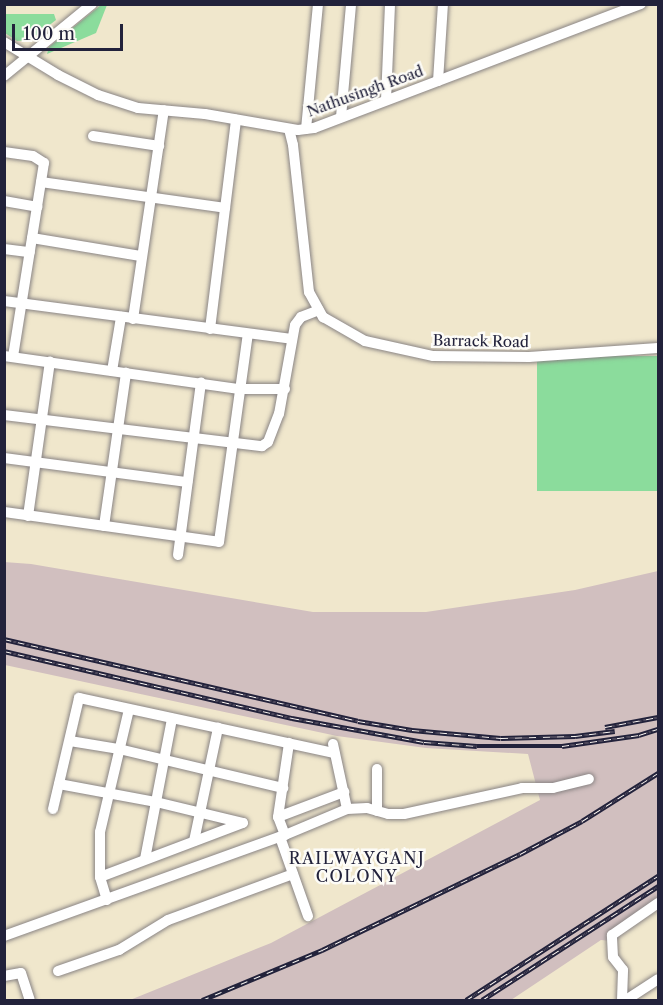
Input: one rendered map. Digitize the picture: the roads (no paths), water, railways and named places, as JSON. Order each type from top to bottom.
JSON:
[{"type":"street","points":[[4,76],[92,4]]},
{"type":"street","points":[[306,129],[318,4]]},
{"type":"street","points":[[341,117],[351,4]]},
{"type":"street","points":[[386,100],[390,4]]},
{"type":"street","points":[[438,81],[443,4]]},
{"type":"street","name":"Nathusingh Road","points":[[4,42],[98,95],[138,108],[289,129],[306,129],[642,4]]},
{"type":"street","points":[[112,371],[141,256],[164,110]]},
{"type":"street","points":[[210,329],[236,120]]},
{"type":"street","name":"Barrack Road","points":[[289,129],[293,145],[309,292],[323,317],[364,341],[433,356],[529,357],[658,348]]},
{"type":"street","points":[[93,136],[159,146]]},
{"type":"street","points":[[4,152],[33,156],[44,163],[21,304],[9,357],[238,389],[285,389]]},
{"type":"street","points":[[41,182],[225,208]]},
{"type":"street","points":[[4,201],[37,207]]},
{"type":"street","points":[[32,238],[141,256]]},
{"type":"street","points":[[4,249],[30,252]]},
{"type":"street","points":[[4,301],[292,339]]},
{"type":"street","points":[[4,415],[192,440],[261,446],[268,442],[279,414],[295,325],[301,317],[319,309]]},
{"type":"street","points":[[4,512],[219,542],[238,389],[248,334]]},
{"type":"street","points":[[28,516],[50,362]]},
{"type":"street","points":[[104,526],[126,373]]},
{"type":"street","points":[[178,555],[201,384]]},
{"type":"street","points":[[4,458],[187,482]]},
{"type":"street","points":[[53,809],[79,698],[289,743],[333,748],[347,809]]},
{"type":"street","points":[[107,900],[100,877],[100,832],[129,709]]},
{"type":"street","points":[[145,859],[172,719]]},
{"type":"street","points":[[194,841],[218,728]]},
{"type":"street","points":[[70,741],[119,749],[283,788]]},
{"type":"street","points":[[289,743],[278,817],[293,874],[308,916]]},
{"type":"street","points":[[377,769],[377,811]]},
{"type":"street","points":[[4,936],[283,836],[347,809],[367,808],[404,814],[522,788],[553,788],[589,779]]},
{"type":"street","points":[[59,784],[200,811],[243,823],[100,877]]},
{"type":"street","points":[[278,817],[344,792]]},
{"type":"street","points":[[58,971],[118,950],[168,920],[293,874]]},
{"type":"street","points":[[658,903],[612,935],[613,957],[623,970],[624,1000],[658,979]]},
{"type":"street","points":[[4,976],[21,973],[30,1000]]},
{"type":"railway","points":[[4,639],[358,721],[412,730],[501,738],[575,736],[615,731]]},
{"type":"railway","points":[[4,651],[292,718],[424,742],[477,746],[562,746],[639,735],[658,729]]},
{"type":"railway","points":[[605,727],[658,717]]},
{"type":"railway","points":[[202,1000],[322,950],[520,854],[582,821],[658,773]]},
{"type":"railway","points":[[466,1000],[658,876]]},
{"type":"railway","points":[[482,1000],[658,886]]},
{"type":"district","name":"RAILWAYGANJ COLONY","points":[[357,867]]}]
